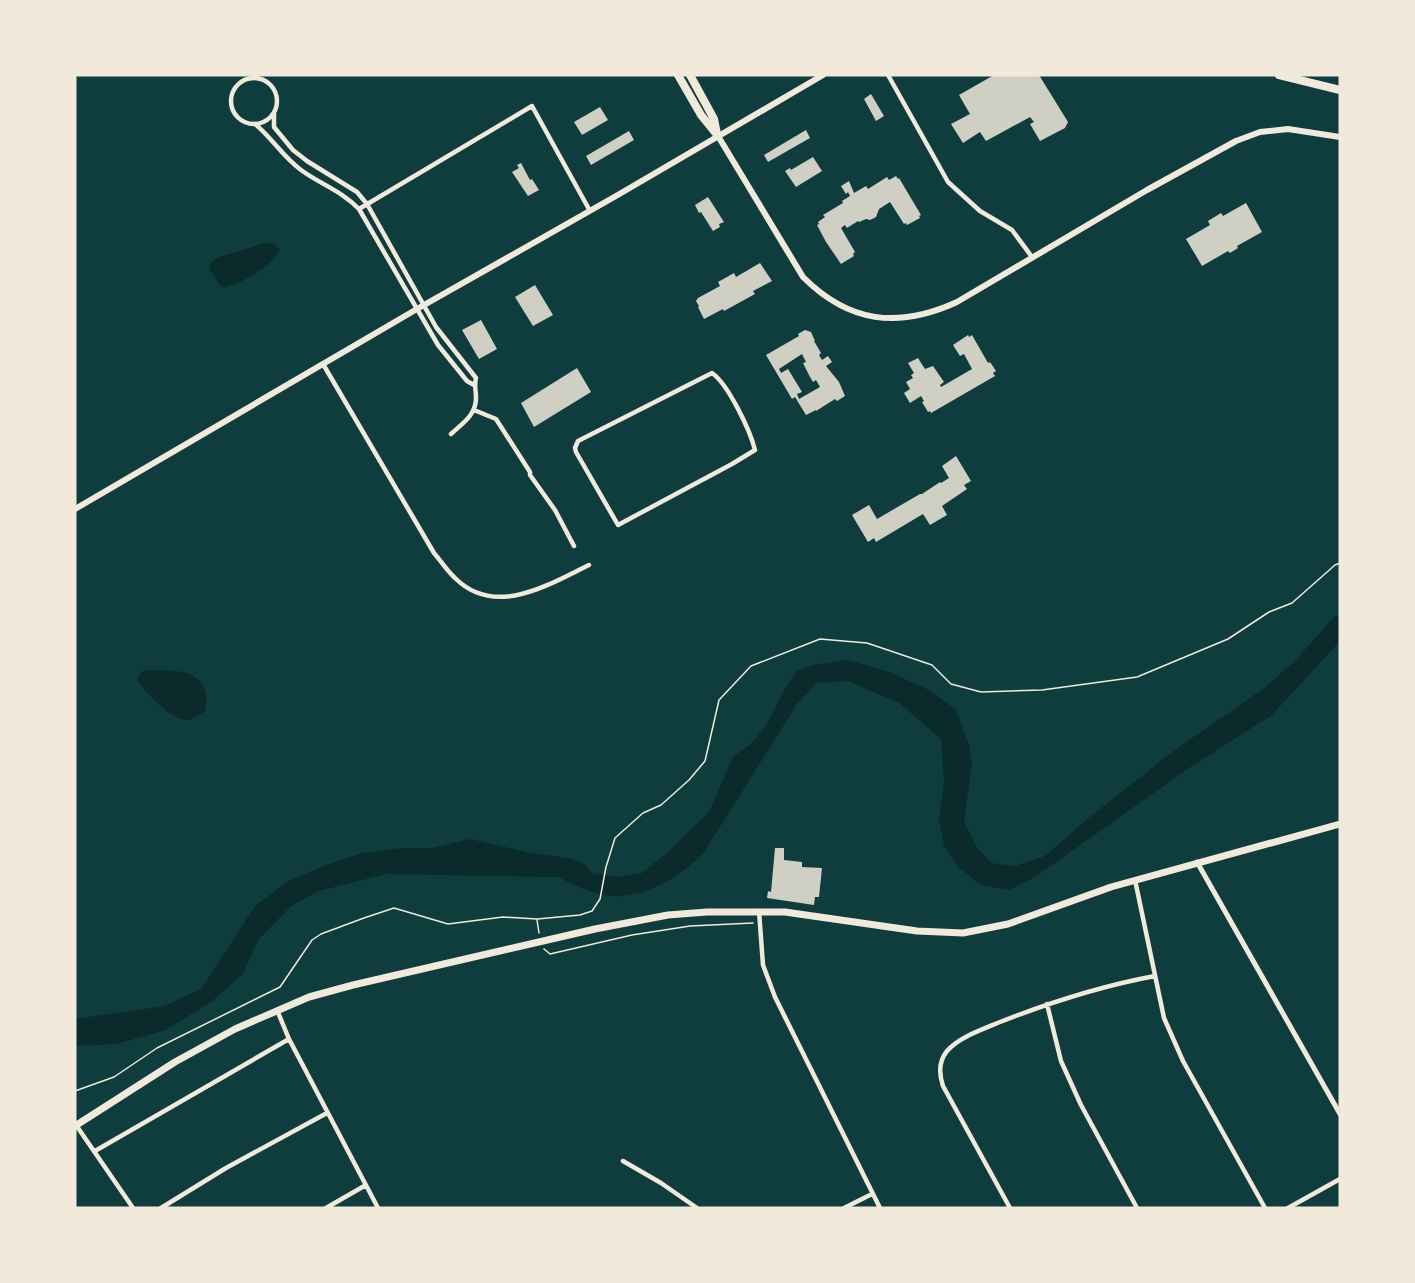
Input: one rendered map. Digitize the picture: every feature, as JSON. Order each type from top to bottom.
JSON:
[{"type":"highway","points":[[678,75],[701,115],[718,136]]},
{"type":"highway","points":[[690,75],[714,119],[718,136]]},
{"type":"highway","points":[[1279,75],[1340,90]]},
{"type":"main road","points":[[75,509],[823,75]]},
{"type":"main road","points":[[718,136],[803,277],[819,293],[848,309],[864,315],[887,319],[902,319],[936,311],[957,302],[1236,141],[1260,132],[1288,129],[1340,136]]},
{"type":"main road","points":[[75,1125],[175,1062],[235,1029],[309,997],[353,984],[668,915],[759,911],[818,916],[917,931],[963,933],[1008,924],[1135,880],[1340,824]]},
{"type":"street","points":[[888,75],[948,182],[980,211],[1012,230],[1032,257]]},
{"type":"street","points":[[452,434],[474,410],[476,378],[436,327],[368,204],[357,192],[307,162],[293,150],[274,127],[277,98],[270,85],[257,78],[242,81],[232,93],[232,108],[241,120],[255,124],[265,132],[287,159],[302,171],[339,192],[359,209],[445,354],[467,381],[474,385]]},
{"type":"street","points":[[359,209],[532,106],[590,211]]},
{"type":"street","points":[[255,124],[269,119],[274,113]]},
{"type":"street","points":[[323,364],[432,549],[455,579],[471,590],[496,598],[524,595],[589,565]]},
{"type":"street","points":[[712,372],[721,380],[752,436],[755,450],[618,525],[594,486],[576,452],[578,441],[712,372]]},
{"type":"street","points":[[474,410],[492,416],[506,431],[530,471],[530,475],[555,510],[574,546]]},
{"type":"street","points":[[1197,862],[1340,1114]]},
{"type":"street","points":[[1135,880],[1164,1018],[1183,1061],[1265,1208]]},
{"type":"street","points":[[759,911],[763,965],[775,997],[880,1208]]},
{"type":"street","points":[[1010,1208],[943,1086],[939,1074],[946,1052],[982,1029],[1047,1004],[1113,984],[1155,976]]},
{"type":"street","points":[[1047,1004],[1061,1061],[1081,1105],[1137,1208]]},
{"type":"street","points":[[277,1010],[289,1039],[378,1208]]},
{"type":"street","points":[[95,1151],[289,1039]]},
{"type":"street","points":[[161,1208],[226,1168],[327,1113]]},
{"type":"street","points":[[75,1125],[133,1208]]},
{"type":"street","points":[[623,1161],[661,1183],[697,1208]]},
{"type":"street","points":[[1288,1208],[1340,1179]]},
{"type":"street","points":[[326,1208],[366,1185]]},
{"type":"street","points":[[844,1208],[872,1194]]},
{"type":"path","points":[[75,1091],[114,1077],[158,1047],[280,987],[312,940],[321,934],[394,908],[448,924],[503,916],[537,919],[579,915],[592,911],[600,899],[606,867],[615,838],[643,813],[661,805],[705,762],[719,700],[751,666],[819,639],[867,643],[932,665],[951,684],[981,692],[1041,690],[1137,678],[1228,639],[1269,612],[1292,603],[1340,563]]},
{"type":"path","points":[[537,919],[540,942],[550,954],[632,935],[690,926],[760,923]]},
{"type":"water","points":[[265,243],[274,244],[280,250],[263,269],[240,282],[224,288],[220,286],[209,268],[216,258]]},
{"type":"water","points":[[1340,614],[1340,641],[1272,715],[1189,768],[1035,877],[1009,890],[981,885],[958,867],[944,846],[939,820],[944,782],[941,739],[899,703],[848,681],[817,683],[797,704],[703,854],[673,878],[649,890],[637,894],[611,896],[590,891],[558,877],[386,874],[319,891],[291,906],[259,939],[242,975],[211,1002],[166,1030],[116,1044],[75,1046],[75,1019],[165,1006],[202,988],[255,906],[288,881],[362,853],[401,848],[432,848],[470,839],[526,852],[569,858],[585,864],[593,874],[620,877],[642,873],[669,851],[709,812],[733,757],[753,742],[767,724],[785,688],[797,671],[814,665],[847,660],[887,671],[931,691],[956,710],[969,745],[972,764],[964,821],[976,846],[991,863],[1015,866],[1045,856],[1086,820],[1175,750],[1263,689],[1295,661],[1334,617]]},
{"type":"water","points":[[144,670],[179,671],[198,679],[206,697],[205,711],[188,720],[167,711],[146,692],[137,680]]},
{"type":"building","points":[[994,75],[1039,75],[1068,122],[1065,128],[1040,141],[1030,124],[1034,122],[1030,117],[986,141],[980,132],[963,143],[951,124],[970,114],[959,95]]},
{"type":"building","points":[[871,94],[884,116],[876,121],[864,99]]},
{"type":"building","points":[[600,107],[608,120],[582,135],[574,122]]},
{"type":"building","points":[[806,130],[810,138],[768,162],[764,155]]},
{"type":"building","points":[[629,131],[634,140],[591,165],[586,156]]},
{"type":"building","points":[[813,157],[822,171],[796,187],[785,171]]},
{"type":"building","points":[[521,163],[530,180],[532,179],[539,190],[528,196],[512,172],[519,168],[517,165]]},
{"type":"building","points":[[896,176],[921,215],[920,218],[907,225],[904,224],[890,202],[879,209],[876,217],[858,221],[847,228],[845,225],[841,228],[855,252],[854,256],[841,264],[826,242],[817,225],[818,222],[825,217],[823,215],[850,196],[841,186],[849,181],[854,193],[866,186],[868,189],[887,177],[889,180]]},
{"type":"building","points":[[708,197],[724,222],[713,231],[695,205]]},
{"type":"building","points":[[1246,203],[1262,232],[1237,246],[1238,248],[1230,253],[1228,251],[1202,266],[1186,239],[1210,225],[1208,221],[1221,213],[1223,216]]},
{"type":"building","points":[[760,263],[772,281],[753,291],[755,294],[704,319],[696,301],[698,298],[720,286],[718,282],[734,273],[736,277]]},
{"type":"building","points":[[535,285],[553,315],[533,326],[515,297]]},
{"type":"building","points":[[481,320],[497,349],[479,359],[462,330]]},
{"type":"building","points":[[805,330],[811,332],[822,360],[828,356],[832,362],[826,366],[839,382],[845,396],[806,415],[795,397],[792,399],[766,355],[799,336],[798,334]],"holes":[[[802,354],[806,362],[803,363],[810,377],[813,382],[816,380],[820,387],[799,399],[797,394],[802,392],[788,369],[781,373],[779,369]]]},
{"type":"building","points":[[968,335],[969,337],[972,335],[988,363],[990,362],[996,371],[993,373],[995,376],[931,413],[922,402],[924,401],[921,396],[910,403],[904,393],[910,389],[906,382],[913,378],[911,375],[914,373],[908,363],[918,358],[925,369],[933,366],[944,382],[940,385],[941,387],[972,369],[964,354],[960,356],[953,345]]},
{"type":"building","points":[[577,368],[591,392],[534,427],[521,403]]},
{"type":"building","points":[[956,456],[971,481],[964,485],[967,489],[942,506],[947,515],[930,525],[923,514],[876,542],[874,538],[868,542],[852,515],[869,505],[877,519],[922,494],[949,478],[942,466]]},
{"type":"building","points":[[775,848],[784,848],[784,860],[802,862],[802,867],[822,868],[819,897],[815,897],[814,905],[767,898],[768,891],[771,892]]}]
